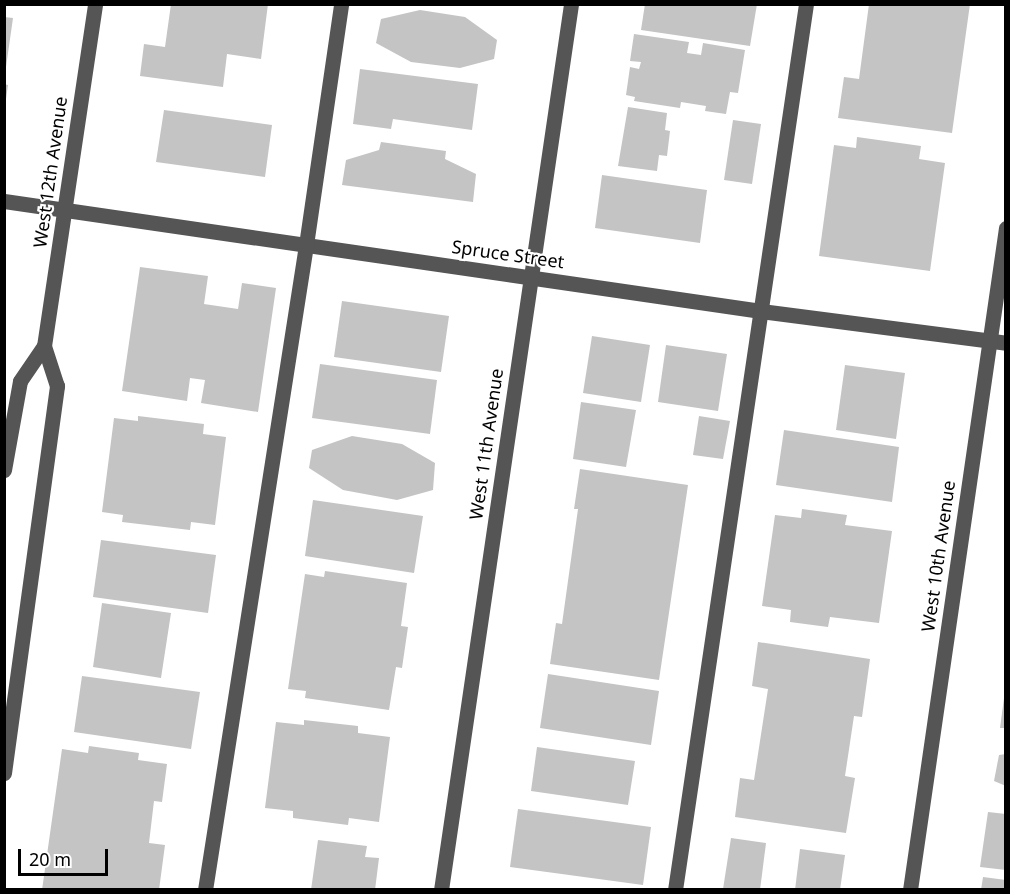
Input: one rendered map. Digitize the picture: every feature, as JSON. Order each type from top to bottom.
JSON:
[{"type":"street","name":"West 12th Avenue","points":[[4,470],[20,381],[44,346],[95,4]]},
{"type":"street","points":[[205,890],[306,244],[341,4]]},
{"type":"street","name":"West 11th Avenue","points":[[441,890],[571,4]]},
{"type":"street","points":[[675,890],[806,4]]},
{"type":"street","name":"Spruce Street","points":[[4,201],[761,311],[1005,343]]},
{"type":"street","name":"West 10th Avenue","points":[[910,890],[1005,228]]},
{"type":"street","name":"West 12th Avenue","points":[[4,773],[57,386],[44,346]]},
{"type":"building","points":[[171,4],[268,4],[261,59],[227,54],[223,87],[140,76],[144,44],[165,47]]},
{"type":"building","points":[[645,4],[757,4],[750,46],[641,30]]},
{"type":"building","points":[[869,4],[970,4],[952,133],[838,118],[844,77],[859,79]]},
{"type":"building","points":[[420,10],[465,17],[497,40],[494,59],[460,68],[411,62],[376,43],[381,19]]},
{"type":"building","points":[[4,17],[13,18],[6,67],[4,67]]},
{"type":"building","points":[[634,34],[689,42],[687,53],[701,55],[703,43],[745,50],[738,93],[730,92],[726,114],[705,111],[706,106],[681,102],[680,108],[634,101],[635,97],[626,95],[630,67],[639,69],[641,62],[630,61]]},
{"type":"building","points":[[360,69],[478,84],[472,130],[393,119],[391,129],[353,124]]},
{"type":"building","points":[[4,84],[8,85],[6,99],[4,99]]},
{"type":"building","points":[[628,107],[667,113],[665,130],[670,131],[667,156],[659,155],[657,171],[618,166]]},
{"type":"building","points":[[164,110],[272,125],[265,177],[156,162]]},
{"type":"building","points":[[733,120],[761,124],[752,184],[724,180]]},
{"type":"building","points":[[857,137],[921,146],[919,159],[945,163],[930,271],[819,256],[834,145],[856,148]]},
{"type":"building","points":[[381,142],[446,151],[445,159],[476,174],[473,202],[342,185],[346,160],[379,150]]},
{"type":"building","points":[[602,175],[707,190],[700,243],[595,228]]},
{"type":"building","points":[[140,267],[208,276],[204,304],[238,309],[242,283],[276,288],[258,412],[201,403],[205,380],[190,378],[187,401],[122,391]]},
{"type":"building","points":[[342,301],[449,316],[441,372],[334,357]]},
{"type":"building","points":[[592,336],[650,345],[641,402],[583,393]]},
{"type":"building","points":[[666,345],[727,354],[718,411],[658,402]]},
{"type":"building","points":[[320,364],[437,380],[430,434],[312,418]]},
{"type":"building","points":[[845,365],[905,373],[896,439],[836,430]]},
{"type":"building","points":[[581,402],[636,410],[626,467],[573,459]]},
{"type":"building","points":[[138,416],[204,424],[203,434],[226,437],[215,525],[191,522],[190,530],[122,522],[123,515],[102,512],[114,418],[138,421]]},
{"type":"building","points":[[699,416],[730,421],[723,459],[693,455]]},
{"type":"building","points":[[784,430],[899,447],[892,502],[776,485]]},
{"type":"building","points":[[352,436],[402,444],[435,463],[433,490],[397,500],[343,490],[309,468],[312,450]]},
{"type":"building","points":[[580,469],[688,485],[659,680],[550,664],[556,623],[562,624],[578,509],[574,509]]},
{"type":"building","points":[[313,500],[423,516],[414,573],[305,556]]},
{"type":"building","points":[[802,509],[847,515],[845,525],[892,531],[879,623],[830,617],[828,627],[790,622],[791,610],[762,606],[775,515],[801,518]]},
{"type":"building","points":[[101,540],[216,555],[208,613],[93,597]]},
{"type":"building","points":[[325,571],[407,583],[401,626],[408,627],[402,668],[396,667],[389,710],[305,698],[306,691],[288,689],[305,574],[324,577]]},
{"type":"building","points":[[102,603],[171,613],[161,678],[93,667]]},
{"type":"building","points":[[758,642],[870,659],[862,717],[854,716],[845,776],[855,778],[846,833],[735,817],[740,778],[754,780],[768,689],[752,686]]},
{"type":"building","points":[[548,674],[659,691],[651,745],[540,728]]},
{"type":"building","points":[[82,676],[200,692],[191,749],[74,732]]},
{"type":"building","points":[[1004,698],[1006,698],[1006,728],[1000,728]]},
{"type":"building","points":[[304,720],[358,726],[358,733],[390,737],[379,822],[349,818],[348,825],[293,818],[293,811],[265,808],[276,722],[304,725]]},
{"type":"building","points":[[89,746],[139,753],[138,760],[167,764],[162,802],[154,801],[149,843],[165,845],[159,890],[42,890],[62,749],[88,753]]},
{"type":"building","points":[[537,747],[635,761],[628,805],[531,791]]},
{"type":"building","points":[[1006,754],[1006,786],[994,781],[999,755]]},
{"type":"building","points":[[518,809],[651,827],[643,885],[510,867]]},
{"type":"building","points":[[988,812],[1006,814],[1006,870],[980,867]]},
{"type":"building","points":[[731,838],[766,843],[760,890],[723,889]]},
{"type":"building","points":[[318,840],[367,846],[365,857],[379,858],[375,890],[311,890]]},
{"type":"building","points":[[800,849],[845,855],[840,890],[795,890]]},
{"type":"building","points":[[983,877],[1006,880],[1006,890],[981,890]]}]
